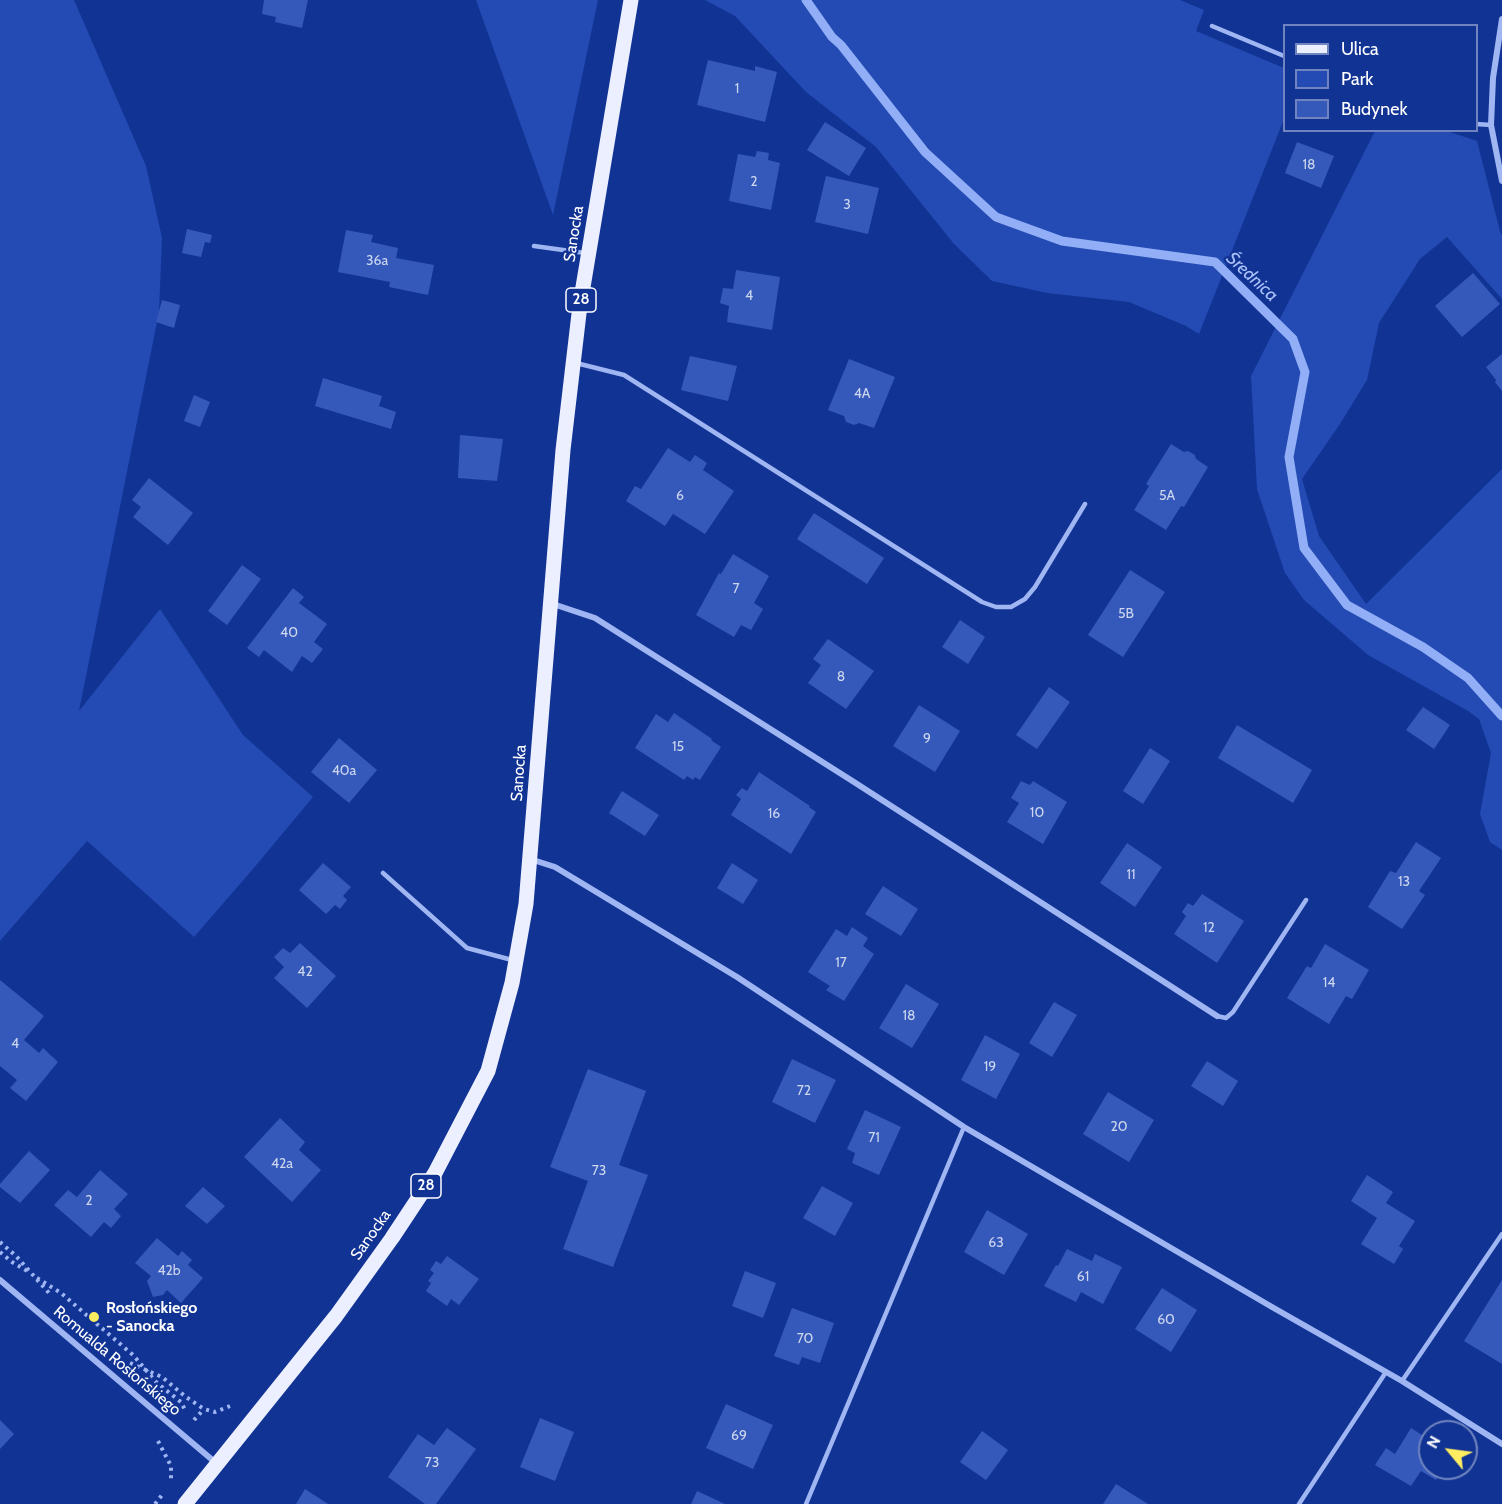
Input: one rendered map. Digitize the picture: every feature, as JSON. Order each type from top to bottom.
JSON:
[{"type":"main road","name":"Sanocka","points":[[217,1463],[336,1316],[392,1238],[435,1173],[488,1071],[512,983],[526,904],[563,450],[573,362],[580,305],[631,0]]},
{"type":"main road","name":"28","points":[[185,1504],[217,1463]]},
{"type":"street","points":[[1502,19],[1493,78],[1491,124],[1502,181]]},
{"type":"street","points":[[550,603],[595,618],[1217,1016]]},
{"type":"street","points":[[530,859],[555,867],[737,976],[964,1127],[1262,1302],[1402,1381],[1502,1444]]},
{"type":"street","name":"Romualda Rosłońskiego","points":[[0,1280],[217,1463]]},
{"type":"lane","points":[[1212,26],[1283,56]]},
{"type":"lane","points":[[1478,124],[1491,124]]},
{"type":"lane","points":[[534,246],[589,254]]},
{"type":"lane","points":[[573,362],[624,375],[982,602],[996,607],[1011,606],[1025,599],[1035,587],[1085,504]]},
{"type":"lane","points":[[383,873],[467,948],[516,961]]},
{"type":"lane","points":[[1217,1016],[1226,1018],[1233,1012],[1306,900]]},
{"type":"lane","points":[[806,1504],[964,1127]]},
{"type":"lane","points":[[1402,1381],[1502,1234]]},
{"type":"lane","points":[[1299,1504],[1386,1372]]},
{"type":"path","points":[[0,1242],[16,1256],[54,1299]]},
{"type":"path","points":[[0,1252],[70,1300],[133,1355],[157,1383],[181,1402],[186,1412]]},
{"type":"path","points":[[128,1362],[162,1377],[204,1410],[215,1412],[233,1404]]},
{"type":"path","points":[[156,1438],[171,1466],[171,1484]]},
{"type":"path","points":[[155,1504],[165,1491]]},
{"type":"green space","points":[[0,0],[74,0],[146,166],[162,238],[159,312],[79,711],[160,609],[243,735],[313,797],[194,937],[87,841],[0,941]]},
{"type":"green space","points":[[476,0],[598,0],[553,215]]},
{"type":"green space","points":[[705,0],[1180,0],[1204,10],[1196,31],[1283,68],[1283,122],[1199,334],[1186,326],[1129,302],[1047,293],[992,281],[954,244],[876,147],[806,92],[735,16]]},
{"type":"green space","points":[[1374,132],[1450,132],[1477,141],[1502,236],[1502,299],[1447,237],[1420,259],[1379,323],[1367,380],[1302,479],[1319,536],[1366,604],[1502,469],[1502,850],[1490,842],[1480,814],[1491,753],[1479,719],[1368,655],[1304,600],[1285,573],[1257,489],[1251,376]]},
{"type":"building","points":[[264,0],[308,0],[302,28],[275,22],[276,17],[262,14]]},
{"type":"building","points":[[708,60],[755,71],[755,66],[777,72],[765,122],[697,105]]},
{"type":"building","points":[[825,122],[866,148],[849,176],[807,150]]},
{"type":"building","points":[[1297,142],[1334,156],[1321,188],[1285,173]]},
{"type":"building","points":[[757,151],[769,153],[768,160],[780,163],[771,210],[729,201],[738,154],[755,157]]},
{"type":"building","points":[[826,176],[879,188],[868,234],[815,222]]},
{"type":"building","points":[[187,229],[212,235],[210,243],[205,242],[201,257],[182,253]]},
{"type":"building","points":[[346,230],[373,235],[371,242],[398,248],[396,258],[434,265],[428,295],[389,287],[390,282],[338,272]]},
{"type":"building","points":[[736,270],[780,277],[772,330],[727,322],[729,306],[720,303],[723,288],[733,289]]},
{"type":"building","points":[[1473,273],[1500,304],[1462,337],[1435,306]]},
{"type":"building","points":[[162,300],[180,305],[174,328],[156,322]]},
{"type":"building","points":[[1502,354],[1502,391],[1486,367]]},
{"type":"building","points":[[690,356],[737,366],[728,401],[681,390]]},
{"type":"building","points":[[849,359],[895,377],[874,428],[846,422],[844,416],[828,410]]},
{"type":"building","points":[[323,378],[382,396],[379,406],[396,412],[391,429],[315,406]]},
{"type":"building","points":[[194,395],[210,402],[200,427],[184,421]]},
{"type":"building","points":[[460,435],[503,439],[497,481],[458,478]]},
{"type":"building","points":[[1171,444],[1184,452],[1188,451],[1195,455],[1196,459],[1208,467],[1184,507],[1181,506],[1166,530],[1134,510],[1149,486],[1146,484]]},
{"type":"building","points":[[668,448],[690,462],[695,455],[707,463],[703,470],[734,491],[705,534],[673,514],[665,526],[626,501],[635,486],[641,489]]},
{"type":"building","points":[[149,478],[193,513],[168,545],[133,517],[141,507],[132,500]]},
{"type":"building","points":[[814,513],[884,558],[867,584],[797,539]]},
{"type":"building","points":[[733,554],[769,576],[754,603],[763,609],[751,630],[741,625],[734,637],[696,615],[719,573],[721,574]]},
{"type":"building","points":[[242,565],[261,579],[227,625],[208,611]]},
{"type":"building","points":[[1130,570],[1165,592],[1123,657],[1088,635]]},
{"type":"building","points":[[293,588],[304,597],[299,603],[327,624],[314,642],[323,649],[312,663],[302,656],[292,672],[264,650],[259,657],[247,648]]},
{"type":"building","points":[[960,620],[985,637],[968,664],[942,647]]},
{"type":"building","points":[[828,639],[874,671],[846,709],[808,683],[821,665],[813,659]]},
{"type":"building","points":[[1049,687],[1070,702],[1037,749],[1016,735]]},
{"type":"building","points":[[919,705],[960,731],[935,772],[893,746]]},
{"type":"building","points":[[1423,707],[1450,725],[1434,749],[1406,730]]},
{"type":"building","points":[[674,713],[721,747],[700,780],[695,777],[693,780],[687,776],[684,780],[635,748],[656,714],[668,722]]},
{"type":"building","points":[[1237,725],[1312,770],[1293,803],[1218,758]]},
{"type":"building","points":[[339,738],[377,770],[349,803],[311,772]]},
{"type":"building","points":[[1150,748],[1170,761],[1143,804],[1123,791]]},
{"type":"building","points":[[759,772],[816,812],[791,854],[731,815],[741,799],[736,795],[742,788],[747,791]]},
{"type":"building","points":[[1021,781],[1030,785],[1033,781],[1067,802],[1043,844],[1007,822],[1019,803],[1011,798]]},
{"type":"building","points":[[622,791],[659,815],[645,836],[609,813]]},
{"type":"building","points":[[1416,842],[1441,858],[1419,891],[1425,895],[1402,929],[1368,907],[1390,871],[1396,873]]},
{"type":"building","points":[[1127,843],[1162,867],[1135,907],[1100,883]]},
{"type":"building","points":[[323,863],[351,887],[343,896],[347,900],[340,909],[335,905],[326,914],[299,890]]},
{"type":"building","points":[[732,863],[758,880],[743,904],[717,888]]},
{"type":"building","points":[[883,886],[918,909],[901,936],[865,914]]},
{"type":"building","points":[[1202,894],[1244,921],[1217,963],[1174,934],[1186,916],[1182,912],[1188,903],[1193,906]]},
{"type":"building","points":[[852,927],[868,938],[863,946],[874,954],[844,1001],[826,990],[830,986],[808,972],[836,929],[847,936]]},
{"type":"building","points":[[300,943],[336,976],[307,1008],[274,978],[284,967],[274,957],[283,948],[290,953]]},
{"type":"building","points":[[1325,944],[1369,970],[1352,999],[1346,996],[1329,1024],[1287,998],[1307,966],[1311,968]]},
{"type":"building","points":[[0,980],[44,1016],[24,1040],[39,1053],[43,1048],[58,1062],[26,1101],[10,1088],[17,1080],[0,1066]]},
{"type":"building","points":[[906,984],[939,1004],[912,1048],[879,1028]]},
{"type":"building","points":[[1054,1002],[1077,1015],[1052,1057],[1029,1043]]},
{"type":"building","points":[[985,1035],[1020,1054],[996,1099],[961,1080]]},
{"type":"building","points":[[792,1059],[836,1080],[815,1123],[772,1102]]},
{"type":"building","points":[[1207,1061],[1238,1081],[1223,1106],[1191,1086]]},
{"type":"building","points":[[588,1069],[646,1091],[619,1165],[648,1175],[613,1267],[563,1249],[588,1181],[550,1167]]},
{"type":"building","points":[[1108,1092],[1154,1120],[1129,1162],[1083,1134]]},
{"type":"building","points":[[865,1110],[901,1127],[879,1175],[852,1163],[855,1153],[847,1149]]},
{"type":"building","points":[[280,1118],[305,1142],[299,1150],[321,1170],[292,1202],[244,1157]]},
{"type":"building","points":[[29,1151],[50,1170],[20,1203],[0,1187],[0,1184]]},
{"type":"building","points":[[100,1170],[128,1194],[114,1209],[121,1216],[111,1228],[104,1222],[91,1237],[54,1205],[68,1190],[77,1197]]},
{"type":"building","points":[[1367,1175],[1393,1192],[1386,1203],[1415,1221],[1399,1246],[1403,1249],[1394,1264],[1361,1244],[1377,1218],[1351,1201]]},
{"type":"building","points":[[822,1186],[853,1203],[835,1236],[803,1218]]},
{"type":"building","points":[[203,1187],[225,1206],[207,1224],[185,1206]]},
{"type":"building","points":[[987,1210],[1028,1234],[1004,1275],[964,1252]]},
{"type":"building","points":[[157,1238],[178,1256],[182,1251],[192,1260],[188,1265],[203,1278],[181,1303],[167,1290],[163,1295],[153,1297],[147,1281],[151,1276],[135,1263]]},
{"type":"building","points":[[1067,1249],[1092,1261],[1095,1254],[1122,1267],[1103,1304],[1081,1292],[1076,1302],[1044,1286]]},
{"type":"building","points":[[447,1256],[479,1279],[459,1305],[451,1299],[447,1306],[426,1291],[431,1283],[428,1281],[434,1273],[430,1270],[436,1261],[441,1264]]},
{"type":"building","points":[[745,1271],[776,1283],[763,1318],[732,1306]]},
{"type":"building","points":[[1502,1280],[1502,1364],[1464,1341]]},
{"type":"building","points":[[1162,1288],[1197,1310],[1171,1352],[1135,1329]]},
{"type":"building","points":[[792,1308],[834,1323],[820,1363],[802,1357],[799,1365],[774,1356]]},
{"type":"building","points":[[726,1404],[773,1425],[753,1469],[706,1448]]},
{"type":"building","points":[[540,1418],[574,1432],[555,1481],[520,1467]]},
{"type":"building","points":[[0,1420],[14,1434],[0,1449]]},
{"type":"building","points":[[447,1428],[476,1449],[436,1504],[425,1504],[388,1477],[418,1434],[434,1445]]},
{"type":"building","points":[[1411,1428],[1418,1432],[1418,1476],[1411,1486],[1375,1465],[1386,1448],[1395,1454]]},
{"type":"building","points":[[982,1431],[1008,1450],[986,1480],[960,1462]]},
{"type":"building","points":[[1116,1484],[1148,1504],[1103,1504]]},
{"type":"building","points":[[305,1489],[328,1504],[296,1504]]},
{"type":"building","points":[[697,1491],[725,1504],[691,1504]]},
{"type":"waterway","name":"Średnica","points":[[806,0],[832,37],[841,45],[925,152],[996,217],[1062,241],[1215,262],[1293,339],[1305,372],[1289,457],[1304,548],[1347,605],[1423,647],[1468,678],[1502,716]]},
{"type":"place","name":"Rosłońskiego - Sanocka","points":[[94,1317]]}]
